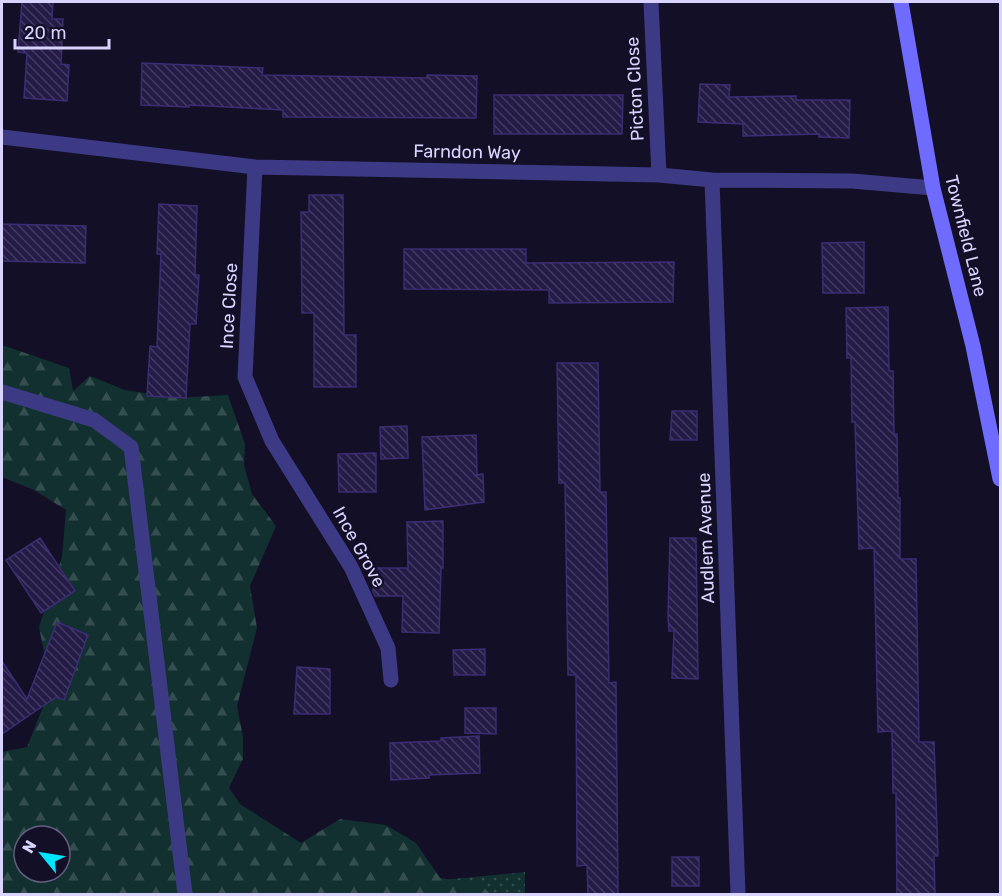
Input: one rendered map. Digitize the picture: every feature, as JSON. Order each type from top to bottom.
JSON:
[{"type":"street","name":"Picton Close","points":[[651,2],[658,175]]},
{"type":"street","name":"Townfield Lane","points":[[901,2],[933,188],[995,426],[1000,479]]},
{"type":"street","name":"Farndon Way","points":[[2,137],[255,167],[658,175],[712,180],[852,181],[933,188]]},
{"type":"street","name":"Ince Close","points":[[255,167],[245,377],[272,441]]},
{"type":"street","name":"Audlem Avenue","points":[[712,180],[738,894]]},
{"type":"street","points":[[2,392],[94,420],[131,447],[185,894]]},
{"type":"street","name":"Ince Grove","points":[[272,441],[351,567],[388,648],[391,680]]},
{"type":"green space","points":[[2,345],[69,368],[73,391],[90,376],[125,390],[175,398],[228,395],[245,444],[244,465],[252,494],[276,526],[250,586],[257,628],[237,706],[243,737],[243,759],[229,788],[240,804],[301,843],[340,819],[386,825],[416,843],[440,878],[481,884],[490,894],[2,894],[2,752],[27,747],[51,687],[39,627],[62,557],[66,510],[34,490],[2,477]]},
{"type":"green space","points":[[525,872],[525,894],[296,894]]},
{"type":"building","points":[[22,2],[53,2],[52,19],[63,19],[61,64],[69,65],[67,101],[24,98],[27,53],[18,52]]},
{"type":"building","points":[[142,63],[263,68],[262,75],[427,78],[427,75],[477,76],[476,118],[283,117],[283,110],[141,105]]},
{"type":"building","points":[[700,84],[730,85],[729,97],[796,96],[796,100],[850,100],[849,138],[819,137],[819,134],[743,136],[743,124],[698,122]]},
{"type":"building","points":[[494,95],[623,95],[622,134],[494,134]]},
{"type":"building","points":[[309,195],[343,195],[344,335],[356,335],[356,387],[314,387],[314,313],[302,313],[301,212],[309,212]]},
{"type":"building","points":[[159,204],[197,206],[195,275],[199,275],[196,324],[190,324],[186,398],[147,396],[150,346],[157,347],[161,254],[157,254]]},
{"type":"building","points":[[2,224],[86,226],[85,263],[2,261]]},
{"type":"building","points":[[864,242],[864,293],[823,293],[822,243]]},
{"type":"building","points":[[404,249],[526,249],[526,263],[674,262],[673,302],[549,303],[549,290],[404,289]]},
{"type":"building","points":[[888,307],[889,371],[893,371],[894,434],[897,434],[900,559],[916,559],[919,742],[934,742],[938,856],[934,856],[935,894],[897,894],[896,793],[893,793],[892,731],[878,732],[874,548],[859,549],[855,422],[852,422],[851,358],[847,358],[846,308]]},
{"type":"building","points":[[557,363],[598,363],[600,492],[606,492],[609,683],[616,682],[618,894],[588,894],[587,865],[577,866],[576,675],[568,675],[565,483],[559,483]]},
{"type":"building","points":[[672,411],[697,411],[697,440],[670,440]]},
{"type":"building","points":[[407,426],[408,458],[381,459],[380,427]]},
{"type":"building","points":[[476,435],[477,475],[483,474],[484,502],[425,510],[422,437]]},
{"type":"building","points":[[376,453],[376,492],[339,492],[338,454]]},
{"type":"building","points":[[443,521],[439,633],[402,632],[403,596],[375,596],[373,568],[408,568],[407,522]]},
{"type":"building","points":[[40,538],[75,591],[41,613],[6,560]]},
{"type":"building","points":[[670,538],[696,538],[698,679],[672,678],[674,631],[669,631],[668,616]]},
{"type":"building","points":[[57,622],[88,635],[64,700],[56,697],[2,734],[2,661],[27,699]]},
{"type":"building","points":[[485,649],[485,675],[454,675],[453,650]]},
{"type":"building","points":[[297,667],[330,669],[330,714],[294,714]]},
{"type":"building","points":[[465,708],[496,708],[496,734],[465,733]]},
{"type":"building","points":[[479,736],[480,773],[429,775],[429,778],[391,780],[390,743],[441,741],[441,738]]},
{"type":"building","points":[[672,857],[699,857],[699,886],[672,886]]}]
